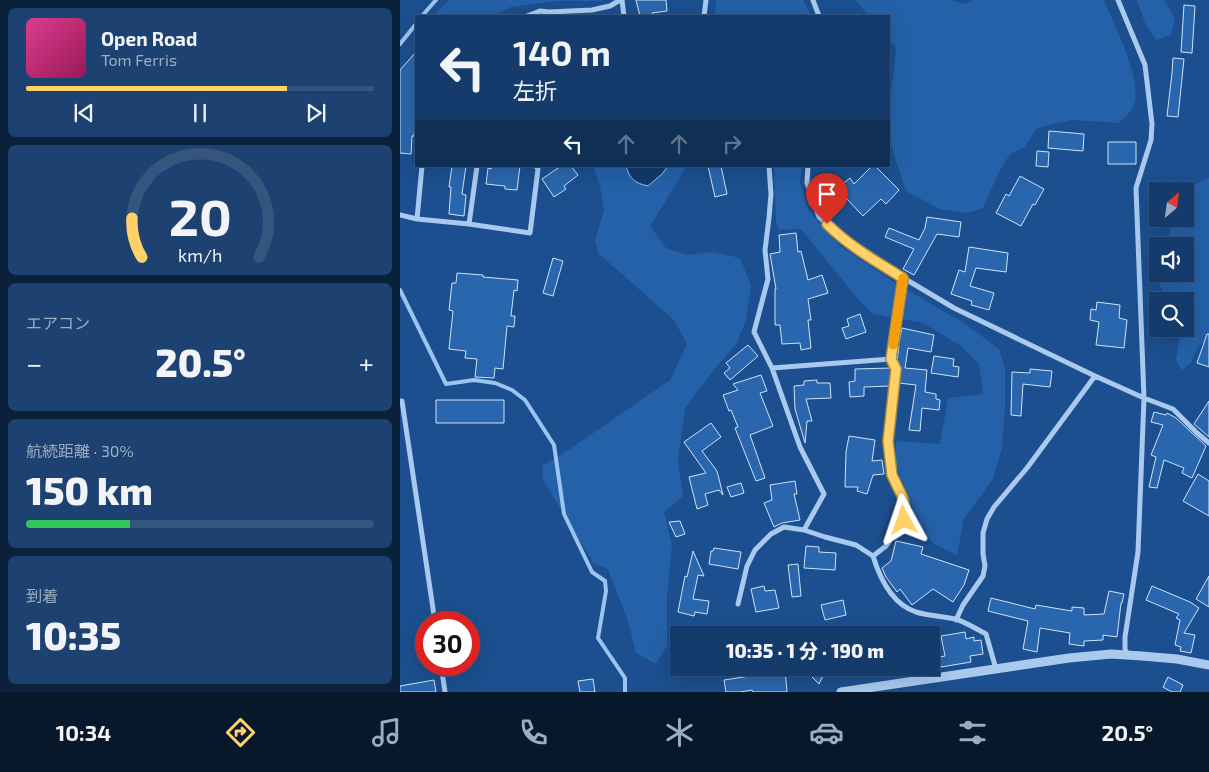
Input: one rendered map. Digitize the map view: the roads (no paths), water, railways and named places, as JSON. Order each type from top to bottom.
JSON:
[{"type":"street","points":[[530,15],[540,11],[550,14],[592,10],[610,6],[621,0],[624,15]]},
{"type":"street","points":[[704,15],[706,0]]},
{"type":"street","points":[[813,0],[819,15]]},
{"type":"street","points":[[1118,0],[1144,64],[1152,124],[1151,140],[1136,188],[1144,398],[1138,552],[1124,637],[1128,655]]},
{"type":"street","points":[[417,219],[422,167]]},
{"type":"street","points":[[469,224],[477,167]]},
{"type":"street","points":[[400,215],[417,219],[530,233],[538,169],[537,167]]},
{"type":"street","points":[[769,167],[769,218],[765,250],[768,279],[754,332],[772,368],[800,447],[824,494],[804,530]]},
{"type":"street","points":[[808,167],[807,183],[819,217],[834,232],[880,264],[954,308],[1095,376],[1173,409],[1209,443]]},
{"type":"street","points":[[873,556],[886,546],[904,520],[905,508],[903,498],[892,475],[888,441],[896,369],[891,359],[903,278]]},
{"type":"street","points":[[772,368],[891,359]]},
{"type":"street","points":[[956,620],[983,576],[985,566],[983,533],[987,519],[994,507],[1027,468],[1095,376]]},
{"type":"street","points":[[400,401],[402,401],[433,611]]},
{"type":"street","points":[[738,604],[747,566],[755,550],[770,534],[784,527],[804,530],[856,545],[873,556],[879,574],[890,593],[904,606],[916,612],[956,620],[986,634],[996,668]]},
{"type":"street","points":[[841,692],[996,668],[1111,654],[1176,659],[1209,665]]},
{"type":"street","points":[[444,676],[446,692]]},
{"type":"waterway","points":[[423,15],[436,0]]},
{"type":"waterway","points":[[400,44],[415,25]]},
{"type":"waterway","points":[[400,290],[446,384],[474,380],[495,383],[512,390],[525,400],[554,445],[564,514],[592,572],[605,581],[606,591],[598,638],[625,678],[625,692]]}]
